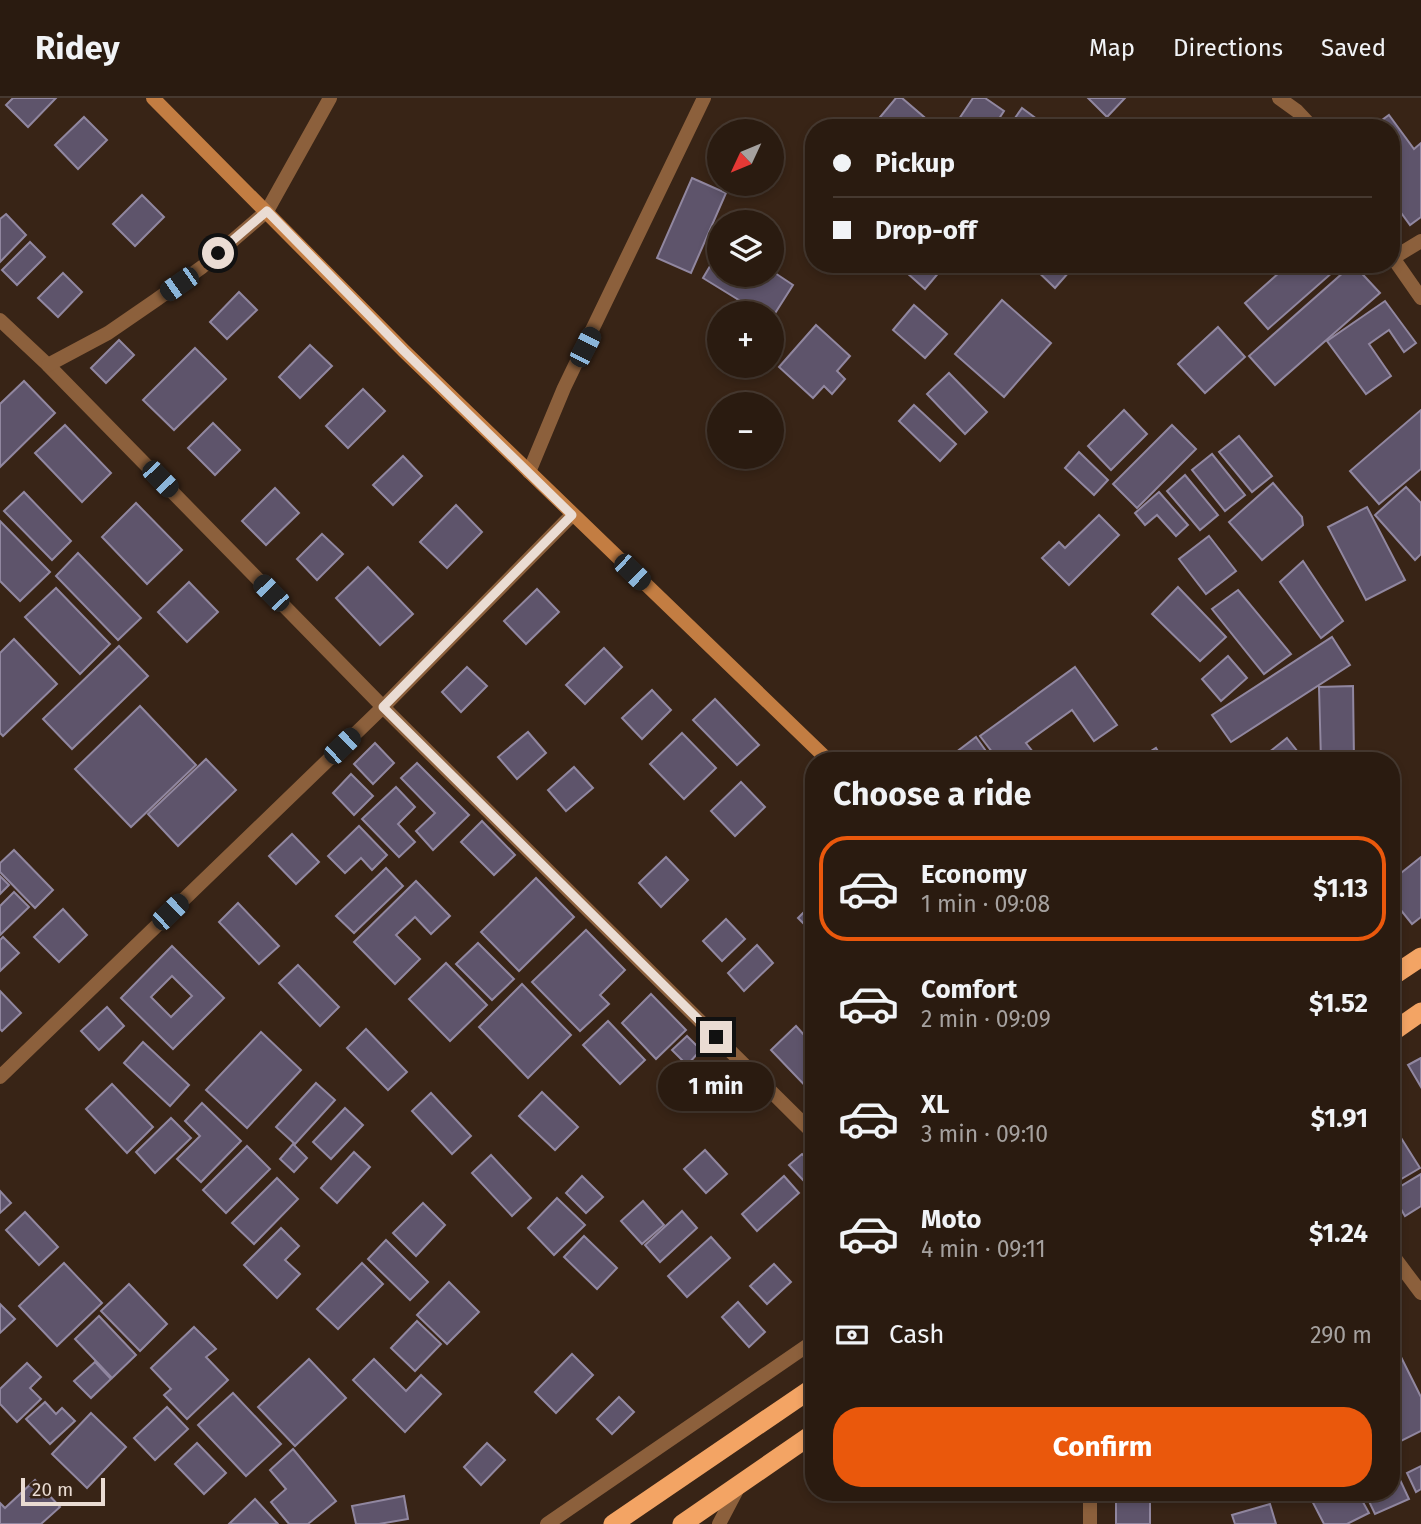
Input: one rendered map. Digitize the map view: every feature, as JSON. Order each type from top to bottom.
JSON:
[{"type":"highway","points":[[1400,971],[1421,957]]},
{"type":"highway","points":[[1400,1026],[1421,1012]]},
{"type":"highway","points":[[613,1524],[805,1393]]},
{"type":"highway","points":[[682,1524],[805,1439]]},
{"type":"main road","points":[[153,98],[404,351],[820,752]]},
{"type":"street","points":[[48,365],[108,332],[156,300],[202,267],[267,211],[330,98]]},
{"type":"street","points":[[529,472],[564,388],[704,98]]},
{"type":"street","points":[[1279,98],[1305,119]]},
{"type":"street","points":[[1400,252],[1421,241]]},
{"type":"street","points":[[1400,268],[1421,298]]},
{"type":"street","points":[[0,320],[48,365],[383,707],[805,1125]]},
{"type":"street","points":[[0,1077],[383,707],[572,515]]},
{"type":"street","points":[[1400,1265],[1421,1293]]},
{"type":"street","points":[[547,1524],[805,1347]]},
{"type":"street","points":[[719,1524],[740,1485]]},
{"type":"street","points":[[1090,1501],[1090,1524]]},
{"type":"building","points":[[13,98],[56,98],[28,127],[6,105]]},
{"type":"building","points":[[896,98],[902,98],[926,119],[878,119]]},
{"type":"building","points":[[973,98],[985,98],[1004,111],[999,119],[959,119]]},
{"type":"building","points":[[1088,98],[1125,98],[1107,117]]},
{"type":"building","points":[[1022,108],[1037,119],[1014,119]]},
{"type":"building","points":[[84,117],[107,140],[78,169],[55,145]]},
{"type":"building","points":[[1400,130],[1414,149],[1421,143],[1421,217],[1410,225],[1400,211]]},
{"type":"building","points":[[692,178],[707,185],[707,196],[725,196],[719,210],[707,210],[707,236],[691,273],[657,258]]},
{"type":"building","points":[[142,195],[164,217],[135,246],[113,224]]},
{"type":"building","points":[[6,214],[26,235],[0,262],[0,219]]},
{"type":"building","points":[[30,242],[45,257],[17,285],[2,270]]},
{"type":"building","points":[[63,273],[82,292],[58,317],[38,298]]},
{"type":"building","points":[[907,273],[938,273],[925,289]]},
{"type":"building","points":[[1039,273],[1068,273],[1055,288]]},
{"type":"building","points":[[1279,273],[1332,273],[1268,329],[1245,303]]},
{"type":"building","points":[[1343,273],[1361,273],[1380,293],[1275,385],[1249,356]]},
{"type":"building","points":[[784,279],[793,285],[783,301],[740,301],[718,287],[784,287]]},
{"type":"building","points":[[239,292],[257,310],[227,339],[210,322]]},
{"type":"building","points":[[1002,300],[1051,343],[1004,397],[955,354]]},
{"type":"building","points":[[1385,301],[1416,343],[1404,352],[1389,330],[1369,344],[1391,376],[1366,394],[1327,341]]},
{"type":"building","points":[[914,305],[947,334],[925,358],[893,330]]},
{"type":"building","points":[[816,325],[850,356],[837,371],[845,379],[832,394],[824,386],[813,398],[784,372],[784,361]]},
{"type":"building","points":[[1218,327],[1245,357],[1205,393],[1178,364]]},
{"type":"building","points":[[119,340],[134,355],[106,383],[91,368]]},
{"type":"building","points":[[310,345],[332,366],[300,398],[279,377]]},
{"type":"building","points":[[195,348],[226,379],[174,430],[143,400]]},
{"type":"building","points":[[949,373],[987,412],[965,434],[927,394]]},
{"type":"building","points":[[24,381],[55,413],[0,467],[0,404]]},
{"type":"building","points":[[363,389],[385,411],[348,448],[326,426]]},
{"type":"building","points":[[914,405],[956,444],[940,461],[899,421]]},
{"type":"building","points":[[1124,410],[1147,434],[1111,470],[1088,446]]},
{"type":"building","points":[[1421,410],[1421,469],[1379,504],[1350,471]]},
{"type":"building","points":[[213,423],[240,450],[215,475],[188,448]]},
{"type":"building","points":[[65,425],[111,473],[82,502],[35,453]]},
{"type":"building","points":[[1172,425],[1196,449],[1137,508],[1113,484]]},
{"type":"building","points":[[1239,436],[1272,476],[1252,492],[1219,452]]},
{"type":"building","points":[[1079,452],[1108,480],[1094,495],[1065,468]]},
{"type":"building","points":[[1212,454],[1245,495],[1225,511],[1192,470]]},
{"type":"building","points":[[403,456],[422,476],[393,505],[373,485]]},
{"type":"building","points":[[1185,475],[1218,515],[1200,530],[1167,491]]},
{"type":"building","points":[[1273,483],[1302,517],[1303,525],[1262,560],[1229,522]]},
{"type":"building","points":[[1406,487],[1421,503],[1421,554],[1415,560],[1375,515]]},
{"type":"building","points":[[275,488],[299,513],[266,545],[242,521]]},
{"type":"building","points":[[24,492],[71,541],[52,560],[4,511]]},
{"type":"building","points":[[1159,492],[1188,525],[1176,536],[1157,515],[1145,525],[1135,513]]},
{"type":"building","points":[[136,503],[182,550],[147,584],[102,537]]},
{"type":"building","points":[[456,505],[482,532],[447,568],[420,542]]},
{"type":"building","points":[[1367,507],[1405,580],[1366,600],[1328,527]]},
{"type":"building","points":[[1099,515],[1119,535],[1069,585],[1042,558],[1059,542],[1065,548]]},
{"type":"building","points":[[0,521],[50,572],[20,601],[0,581]]},
{"type":"building","points":[[322,534],[343,554],[317,580],[297,559]]},
{"type":"building","points":[[1209,536],[1236,571],[1206,594],[1179,559]]},
{"type":"building","points":[[78,553],[141,618],[118,640],[56,576]]},
{"type":"building","points":[[1303,561],[1343,621],[1321,638],[1280,582]]},
{"type":"building","points":[[368,567],[413,614],[380,645],[336,598]]},
{"type":"building","points":[[189,582],[218,612],[187,642],[158,612]]},
{"type":"building","points":[[1178,587],[1226,637],[1200,661],[1152,614]]},
{"type":"building","points":[[56,588],[110,644],[80,674],[25,617]]},
{"type":"building","points":[[537,589],[559,612],[526,644],[504,621]]},
{"type":"building","points":[[1238,590],[1291,654],[1264,674],[1212,609]]},
{"type":"building","points":[[1332,637],[1350,665],[1231,742],[1212,715]]},
{"type":"building","points":[[14,639],[57,684],[3,736],[0,733],[0,653]]},
{"type":"building","points":[[119,646],[148,676],[72,749],[43,719]]},
{"type":"building","points":[[604,648],[622,667],[585,704],[566,685]]},
{"type":"building","points":[[1228,656],[1247,678],[1221,701],[1202,679]]},
{"type":"building","points":[[467,667],[487,686],[461,712],[442,692]]},
{"type":"building","points":[[1075,667],[1117,725],[1094,741],[1072,710],[1026,743],[1033,752],[992,752],[980,736]]},
{"type":"building","points":[[1353,686],[1354,752],[1321,752],[1319,687]]},
{"type":"building","points":[[652,690],[671,710],[642,739],[622,718]]},
{"type":"building","points":[[715,699],[759,745],[737,765],[693,720]]},
{"type":"building","points":[[140,706],[196,765],[131,827],[75,769]]},
{"type":"building","points":[[528,732],[546,753],[517,779],[498,757]]},
{"type":"building","points":[[682,733],[716,768],[684,799],[650,764]]},
{"type":"building","points":[[976,737],[987,752],[956,752]]},
{"type":"building","points":[[1287,738],[1298,752],[1269,752]]},
{"type":"building","points":[[375,743],[394,763],[373,784],[354,764]]},
{"type":"building","points":[[206,759],[236,790],[178,846],[148,814]]},
{"type":"building","points":[[417,763],[469,815],[433,850],[416,831],[435,813],[401,778]]},
{"type":"building","points":[[574,767],[593,788],[566,811],[548,790]]},
{"type":"building","points":[[351,774],[373,796],[354,815],[333,793]]},
{"type":"building","points":[[741,782],[765,807],[735,836],[711,811]]},
{"type":"building","points":[[396,787],[415,807],[398,824],[415,842],[399,857],[362,819]]},
{"type":"building","points":[[482,821],[515,855],[494,875],[461,842]]},
{"type":"building","points":[[359,826],[387,855],[372,870],[361,858],[345,873],[328,856]]},
{"type":"building","points":[[292,834],[319,862],[296,884],[269,856]]},
{"type":"building","points":[[14,850],[53,890],[35,908],[0,872],[0,863]]},
{"type":"building","points":[[666,857],[688,880],[661,907],[639,883]]},
{"type":"building","points":[[1421,857],[1421,917],[1412,924],[1400,909],[1400,874]]},
{"type":"building","points":[[386,868],[403,886],[354,933],[336,916]]},
{"type":"building","points":[[0,876],[9,885],[0,894]]},
{"type":"building","points":[[536,878],[574,917],[519,971],[481,932]]},
{"type":"building","points":[[416,881],[450,916],[431,934],[415,917],[396,935],[420,959],[395,984],[354,942]]},
{"type":"building","points":[[14,892],[29,907],[0,935],[0,906]]},
{"type":"building","points":[[238,903],[279,946],[259,964],[219,922]]},
{"type":"building","points":[[63,909],[87,935],[59,962],[34,937]]},
{"type":"building","points":[[805,911],[805,925],[798,918]]},
{"type":"building","points":[[726,919],[745,939],[722,961],[703,941]]},
{"type":"building","points":[[586,930],[625,970],[600,995],[609,1004],[580,1031],[532,982]]},
{"type":"building","points":[[3,937],[19,953],[0,971],[0,940]]},
{"type":"building","points":[[478,943],[514,979],[492,1000],[456,964]]},
{"type":"building","points":[[757,945],[773,963],[744,991],[728,973]]},
{"type":"building","points":[[172,946],[224,998],[173,1049],[121,998]],"holes":[[[172,976],[192,996],[171,1017],[151,997]]]},
{"type":"building","points":[[446,963],[487,1005],[450,1041],[409,999]]},
{"type":"building","points":[[298,965],[339,1007],[320,1026],[279,983]]},
{"type":"building","points":[[522,984],[571,1035],[528,1078],[479,1027]]},
{"type":"building","points":[[0,991],[21,1013],[2,1031],[0,1029]]},
{"type":"building","points":[[651,994],[686,1030],[656,1059],[622,1023]]},
{"type":"building","points":[[107,1007],[124,1026],[99,1050],[81,1031]]},
{"type":"building","points":[[608,1021],[645,1060],[620,1084],[583,1045]]},
{"type":"building","points":[[796,1026],[805,1036],[805,1086],[771,1050]]},
{"type":"building","points":[[366,1029],[407,1072],[388,1090],[347,1048]]},
{"type":"building","points":[[261,1032],[301,1070],[247,1128],[206,1090]]},
{"type":"building","points":[[687,1036],[701,1050],[687,1065],[672,1050]]},
{"type":"building","points":[[143,1042],[189,1085],[170,1106],[124,1063]]},
{"type":"building","points":[[1421,1058],[1421,1087],[1408,1065]]},
{"type":"building","points":[[316,1083],[335,1100],[295,1144],[276,1127]]},
{"type":"building","points":[[112,1084],[153,1127],[127,1153],[86,1109]]},
{"type":"building","points":[[542,1092],[578,1127],[555,1150],[519,1116]]},
{"type":"building","points":[[431,1093],[471,1136],[452,1154],[412,1111]]},
{"type":"building","points":[[202,1103],[241,1141],[201,1182],[177,1159],[200,1136],[185,1121]]},
{"type":"building","points":[[345,1108],[363,1125],[331,1159],[313,1142]]},
{"type":"building","points":[[171,1118],[191,1138],[155,1173],[136,1152]]},
{"type":"building","points":[[1400,1136],[1420,1168],[1400,1180]]},
{"type":"building","points":[[293,1144],[307,1158],[294,1172],[280,1159]]},
{"type":"building","points":[[247,1146],[270,1169],[226,1213],[203,1190]]},
{"type":"building","points":[[705,1150],[727,1174],[706,1193],[684,1169]]},
{"type":"building","points":[[354,1152],[370,1167],[337,1203],[321,1188]]},
{"type":"building","points":[[802,1154],[805,1157],[805,1180],[804,1181],[789,1165]]},
{"type":"building","points":[[491,1155],[531,1198],[512,1216],[472,1173]]},
{"type":"building","points":[[1421,1174],[1421,1206],[1405,1216],[1400,1207],[1400,1187]]},
{"type":"building","points":[[582,1176],[603,1197],[586,1213],[566,1193]]},
{"type":"building","points":[[784,1176],[799,1193],[757,1231],[742,1214]]},
{"type":"building","points":[[277,1178],[298,1199],[254,1244],[232,1223]]},
{"type":"building","points":[[0,1191],[11,1203],[0,1213]]},
{"type":"building","points":[[557,1198],[585,1225],[554,1255],[528,1228]]},
{"type":"building","points":[[643,1201],[664,1225],[642,1244],[621,1221]]},
{"type":"building","points":[[423,1203],[445,1225],[416,1256],[393,1233]]},
{"type":"building","points":[[682,1211],[697,1228],[660,1262],[645,1245]]},
{"type":"building","points":[[25,1212],[58,1247],[39,1265],[6,1230]]},
{"type":"building","points":[[281,1228],[299,1246],[285,1260],[300,1274],[277,1298],[244,1265]]},
{"type":"building","points":[[584,1236],[617,1268],[597,1289],[564,1257]]},
{"type":"building","points":[[711,1237],[730,1258],[687,1297],[668,1276]]},
{"type":"building","points":[[386,1240],[428,1282],[410,1300],[368,1259]]},
{"type":"building","points":[[64,1263],[102,1303],[57,1346],[19,1306]]},
{"type":"building","points":[[362,1263],[383,1284],[338,1329],[317,1309]]},
{"type":"building","points":[[774,1264],[791,1282],[767,1304],[750,1286]]},
{"type":"building","points":[[449,1282],[479,1312],[447,1344],[417,1315]]},
{"type":"building","points":[[129,1284],[167,1324],[140,1351],[101,1311]]},
{"type":"building","points":[[738,1302],[765,1332],[749,1347],[722,1317]]},
{"type":"building","points":[[0,1304],[15,1319],[0,1333]]},
{"type":"building","points":[[99,1316],[136,1355],[112,1378],[75,1339]]},
{"type":"building","points":[[417,1321],[441,1344],[415,1371],[391,1348]]},
{"type":"building","points":[[194,1327],[216,1349],[206,1357],[228,1380],[187,1419],[164,1395],[171,1389],[151,1368]]},
{"type":"building","points":[[572,1354],[593,1375],[556,1413],[535,1392]]},
{"type":"building","points":[[1400,1355],[1421,1397],[1421,1431],[1400,1442]]},
{"type":"building","points":[[309,1359],[346,1398],[295,1446],[258,1407]]},
{"type":"building","points":[[374,1359],[406,1391],[421,1375],[441,1394],[405,1432],[353,1380]]},
{"type":"building","points":[[95,1362],[111,1379],[91,1398],[74,1381]]},
{"type":"building","points":[[27,1363],[41,1377],[30,1388],[41,1399],[17,1422],[0,1404],[0,1389]]},
{"type":"building","points":[[233,1393],[281,1444],[246,1476],[198,1425]]},
{"type":"building","points":[[619,1397],[634,1412],[612,1434],[597,1419]]},
{"type":"building","points":[[45,1402],[56,1414],[62,1408],[75,1421],[50,1444],[26,1419]]},
{"type":"building","points":[[167,1407],[188,1429],[155,1460],[134,1438]]},
{"type":"building","points":[[91,1413],[126,1447],[87,1488],[52,1454]]},
{"type":"building","points":[[197,1443],[226,1473],[204,1494],[175,1464]]},
{"type":"building","points":[[487,1443],[505,1460],[481,1485],[464,1467]]},
{"type":"building","points":[[293,1449],[336,1501],[308,1524],[289,1524],[271,1502],[286,1489],[270,1470]]},
{"type":"building","points":[[1421,1466],[1421,1489],[1416,1492],[1407,1473]]},
{"type":"building","points":[[35,1480],[60,1507],[41,1524],[0,1524],[0,1503],[5,1508]]},
{"type":"building","points":[[1400,1480],[1409,1499],[1375,1514],[1369,1501],[1400,1501]]},
{"type":"building","points":[[404,1496],[408,1519],[379,1524],[356,1524],[352,1506]]},
{"type":"building","points":[[255,1499],[278,1524],[229,1524]]},
{"type":"building","points":[[1116,1501],[1150,1501],[1150,1524],[1116,1524]]},
{"type":"building","points":[[1312,1501],[1362,1501],[1369,1513],[1347,1524],[1324,1524]]},
{"type":"building","points":[[1270,1504],[1276,1524],[1235,1524],[1232,1515]]},
{"type":"route","points":[[218,253],[267,211],[404,351],[572,515],[383,707],[716,1037]]}]
